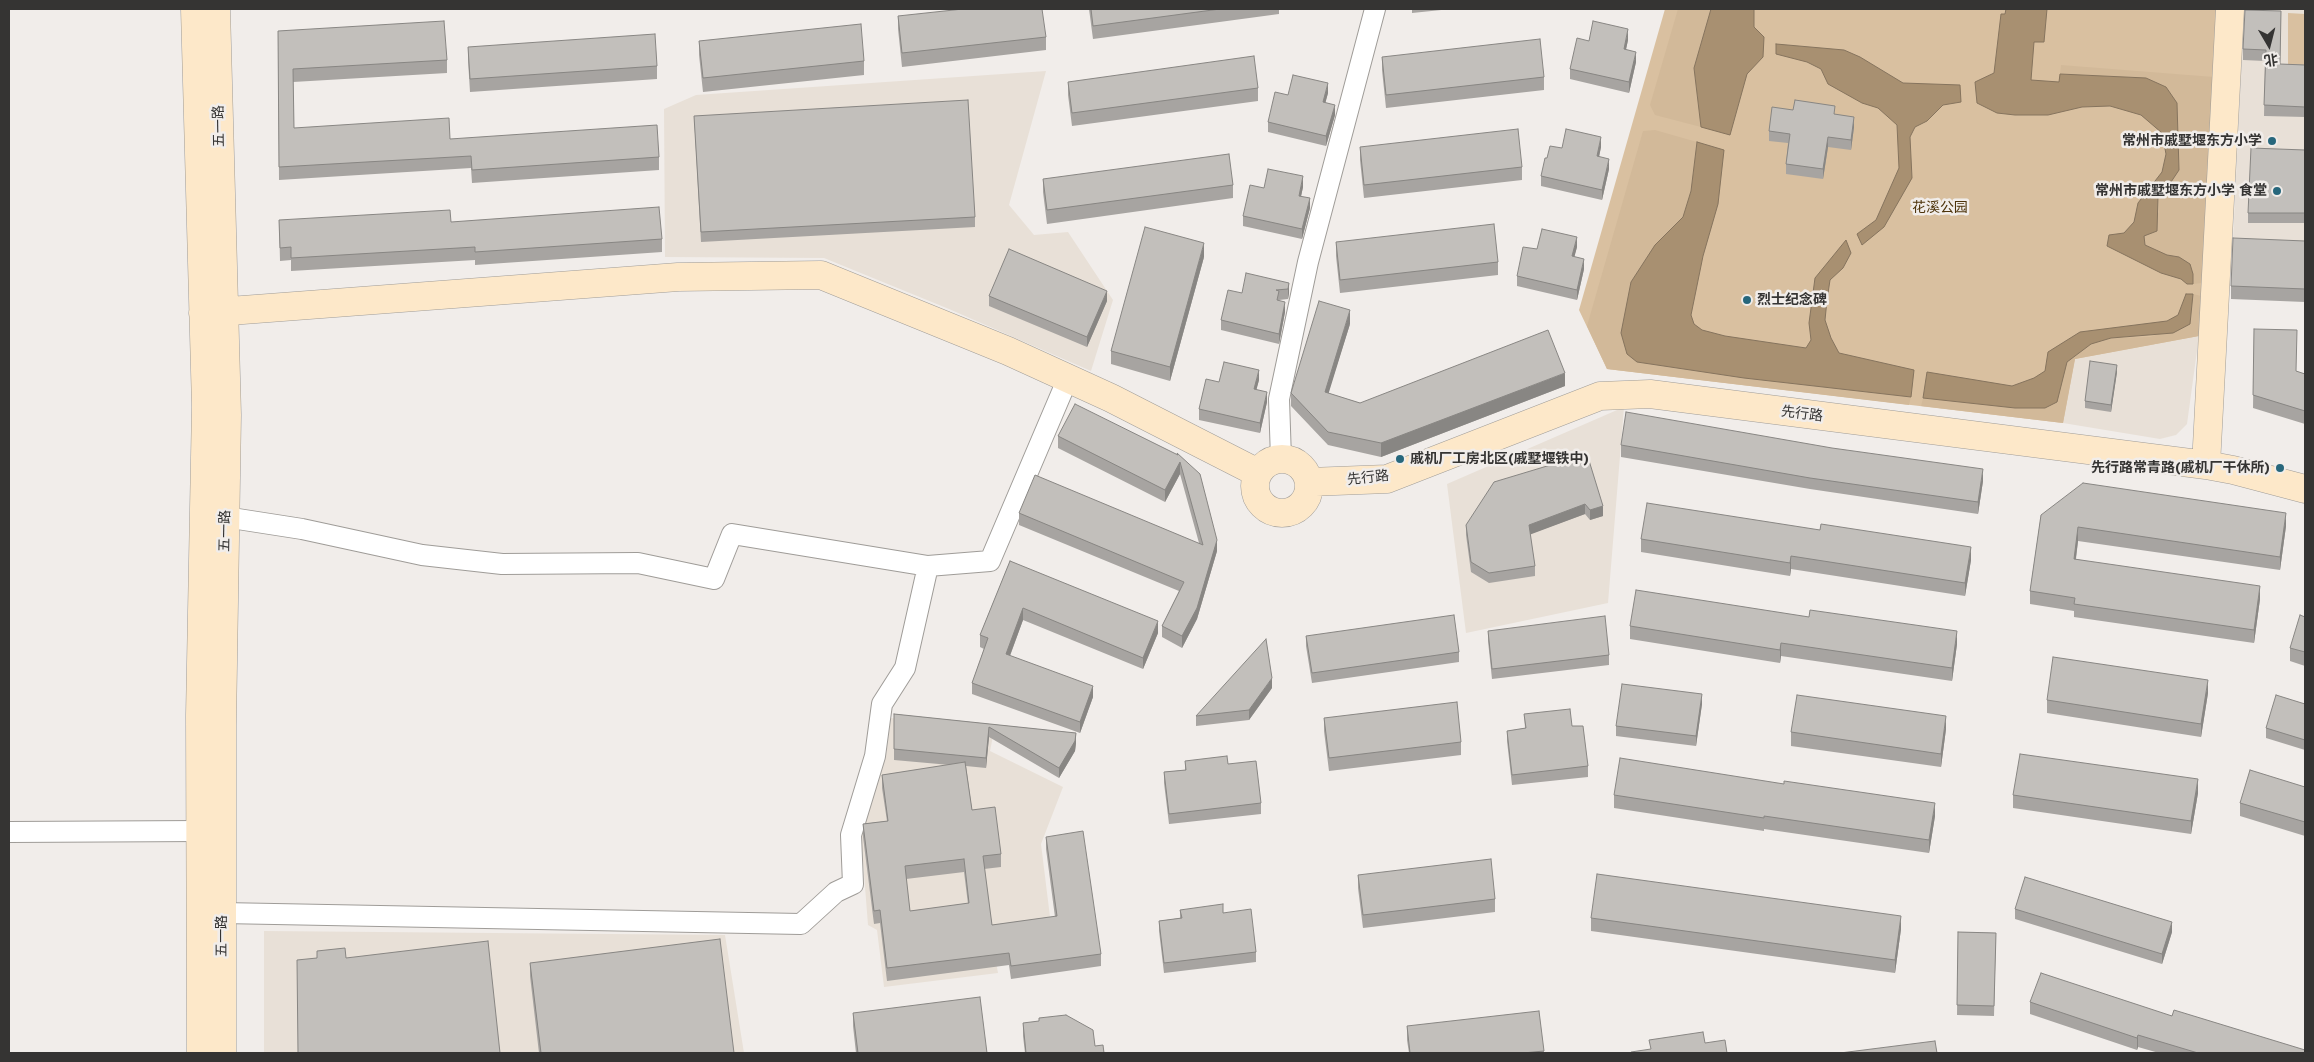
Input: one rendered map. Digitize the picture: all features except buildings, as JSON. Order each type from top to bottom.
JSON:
[{"type":"street","name":"五一路","points":[[195,9],[214,313],[227,416],[222,725],[222,1053]]},
{"type":"street","name":"五一路","points":[[201,1053],[201,832],[206,406],[214,313],[216,9]]},
{"type":"street","points":[[1281,459],[1279,399],[1308,262],[1375,9]]},
{"type":"street","points":[[2206,465],[2230,9]]},
{"type":"street","points":[[214,313],[678,277],[821,274],[1008,351],[1068,378],[1258,473]]},
{"type":"street","points":[[225,517],[302,529],[422,555],[502,564],[638,563],[714,579],[732,534],[928,566],[990,562],[1068,378]]},
{"type":"street","name":"先行路","points":[[1309,482],[1387,479],[1600,396],[1650,394],[2206,465],[2233,470],[2305,489]]},
{"type":"street","points":[[1281,459],[1291,461],[1300,466],[1306,473],[1309,482],[1308,494],[1302,505],[1292,512],[1280,514],[1268,510],[1260,502],[1255,492],[1255,482],[1258,473],[1264,466],[1281,459]]},
{"type":"street","points":[[222,913],[801,924],[836,892],[854,884],[851,834],[875,756],[882,704],[905,668],[928,566]]},
{"type":"street","points":[[9,832],[201,832]]},
{"type":"shaded area","points":[[1678,9],[1711,9],[1694,68],[1701,127],[1655,115],[1650,105]]},
{"type":"shaded area","points":[[1711,9],[1754,9],[1754,27],[1764,37],[1763,57],[1747,74],[1730,135],[1701,127],[1694,68]]},
{"type":"shaded area","points":[[2006,9],[2047,9],[2044,42],[2034,42],[2031,80],[2059,82],[2060,74],[2146,78],[2166,87],[2177,103],[2179,170],[2167,188],[2158,196],[2157,231],[2144,236],[2145,245],[2167,255],[2179,257],[2190,264],[2193,284],[2187,284],[2181,279],[2161,273],[2107,246],[2109,235],[2124,233],[2134,222],[2138,203],[2162,172],[2166,154],[2162,133],[2141,115],[2110,106],[2082,107],[2048,115],[2015,115],[1997,113],[1977,103],[1975,82],[1994,73],[2001,14],[2005,14]]},
{"type":"shaded area","name":"常州市戚墅堰东方小学","points":[[2244,9],[2305,9],[2305,243],[2233,240]]},
{"type":"shaded area","points":[[1776,44],[1844,50],[1860,57],[1903,83],[1960,85],[1961,102],[1943,105],[1927,121],[1915,127],[1910,137],[1912,178],[1884,227],[1862,245],[1857,234],[1876,220],[1899,168],[1897,125],[1878,108],[1862,103],[1828,84],[1821,69],[1807,62],[1776,54]]},
{"type":"shaded area","points":[[2061,65],[2214,77],[2202,283],[2193,284],[2193,274],[2179,257],[2167,255],[2145,245],[2144,236],[2159,212],[2158,196],[2167,188],[2179,170],[2177,103],[2166,87],[2146,78],[2060,74]]},
{"type":"shaded area","points":[[1046,71],[1009,205],[1034,235],[1068,232],[1113,300],[1091,371],[949,309],[824,258],[665,257],[664,109],[696,95]]},
{"type":"shaded area","points":[[1655,130],[1697,142],[1691,191],[1683,217],[1655,245],[1631,282],[1744,378],[1911,397],[1909,405],[1607,369],[1587,326],[1643,131]]},
{"type":"shaded area","points":[[1697,142],[1724,150],[1718,204],[1703,256],[1691,315],[1694,324],[1702,330],[1725,336],[1806,348],[1811,340],[1809,323],[1815,278],[1846,240],[1851,253],[1843,268],[1830,280],[1825,320],[1831,338],[1839,353],[1914,370],[1911,397],[1744,378],[1637,362],[1627,354],[1621,333],[1631,282],[1655,245],[1683,217],[1691,191]]},
{"type":"shaded area","points":[[2186,294],[2193,294],[2190,324],[2173,333],[2111,338],[2091,344],[2067,362],[2057,402],[2045,408],[2015,408],[1923,398],[1927,372],[2012,386],[2034,378],[2045,371],[2048,352],[2080,332],[2167,321],[2178,315]]},
{"type":"shaded area","points":[[2193,294],[2201,296],[2199,336],[2075,359],[2063,423],[1921,406],[1923,398],[2015,408],[2062,380],[2067,362],[2091,344],[2111,338],[2150,337],[2190,324]]},
{"type":"shaded area","points":[[2199,336],[2187,424],[2176,435],[2160,439],[2063,423],[2075,359]]},
{"type":"shaded area","points":[[1624,407],[1608,603],[1466,633],[1447,484]]},
{"type":"shaded area","points":[[891,718],[994,731],[990,751],[1063,787],[1041,844],[1051,925],[991,934],[998,973],[884,987],[877,930],[868,925],[861,836],[886,756]]},
{"type":"shaded area","points":[[264,931],[725,935],[744,1053],[264,1053]]},
{"type":"green space","name":"花溪公园","points":[[1665,9],[2220,9],[2199,336],[2075,359],[2063,423],[1607,369],[1579,310]]},
{"type":"green space","points":[[2288,13],[2305,14],[2305,67],[2288,67]]},
{"type":"place","name":"常州市戚墅堰东方小学","points":[[2272,141]]},
{"type":"place","name":"常州市戚墅堰东方小学 食堂","points":[[2277,191]]},
{"type":"place","name":"烈士纪念碑","points":[[1747,300]]},
{"type":"place","name":"戚机厂工房北区(戚墅堰铁中)","points":[[1400,459]]},
{"type":"place","name":"先行路常青路(戚机厂干休所)","points":[[2280,468]]}]
